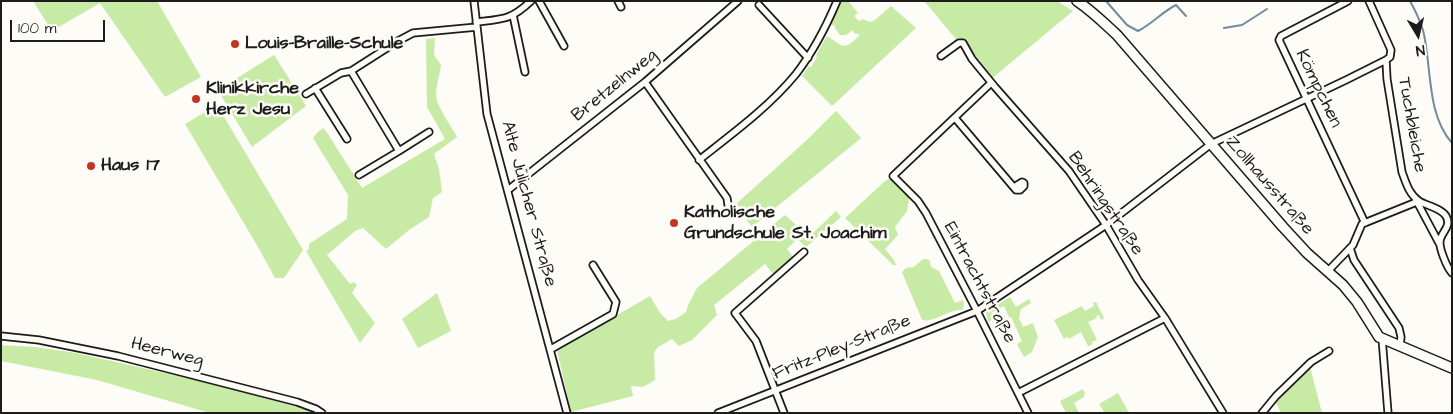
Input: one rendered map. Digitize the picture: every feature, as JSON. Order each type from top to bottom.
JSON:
[{"type":"street","name":"Alte Jülicher Straße","points":[[474,1],[487,114],[567,413]]},
{"type":"street","points":[[539,1],[564,46]]},
{"type":"street","points":[[618,1],[622,7]]},
{"type":"street","name":"Bretzelnweg","points":[[508,190],[644,82],[738,1]]},
{"type":"street","points":[[698,160],[762,108],[783,88],[808,58],[825,29],[837,1]]},
{"type":"street","name":"Zollhausstraße","points":[[1077,1],[1096,14],[1117,35],[1283,227],[1352,296],[1377,334],[1382,338],[1452,368]]},
{"type":"street","name":"Kömpchen","points":[[1348,1],[1280,38],[1280,42],[1366,223]]},
{"type":"street","points":[[1369,1],[1392,50],[1390,57],[1386,60]]},
{"type":"street","points":[[306,94],[413,34],[477,25],[504,19],[513,16],[528,2]]},
{"type":"street","points":[[759,5],[808,58]]},
{"type":"street","points":[[513,16],[526,72]]},
{"type":"street","name":"Behringstraße","points":[[941,56],[959,43],[963,44],[992,83],[1069,171],[1106,226],[1138,280],[1223,413]]},
{"type":"street","name":"Fritz-Pley-Straße","points":[[718,413],[977,311],[1106,226],[1211,144],[1386,60]]},
{"type":"street","name":"Tuchbleiche","points":[[1386,60],[1387,79],[1400,163],[1407,185],[1440,244],[1452,273]]},
{"type":"street","points":[[351,70],[399,151]]},
{"type":"street","points":[[644,82],[726,198],[728,205]]},
{"type":"street","points":[[992,83],[955,118],[1014,187]]},
{"type":"street","points":[[315,88],[347,139]]},
{"type":"street","name":"Eintrachtstraße","points":[[955,118],[893,176],[926,213],[1028,413]]},
{"type":"street","points":[[358,175],[429,132]]},
{"type":"street","points":[[1328,271],[1353,245],[1360,226],[1418,202]]},
{"type":"street","name":"Tuchbleiche","points":[[1418,202],[1437,210],[1445,216],[1448,224],[1441,237],[1440,244]]},
{"type":"street","points":[[1350,248],[1354,260],[1399,328],[1400,346]]},
{"type":"street","points":[[735,313],[804,252]]},
{"type":"street","points":[[551,349],[613,314],[616,302],[593,265]]},
{"type":"street","points":[[730,308],[756,341],[784,413]]},
{"type":"street","points":[[1018,394],[1164,318]]},
{"type":"street","name":"Heerweg","points":[[1,336],[46,342],[128,358],[297,402],[322,413]]},
{"type":"street","points":[[1382,338],[1388,413]]},
{"type":"street","points":[[1262,413],[1276,396],[1312,362],[1329,351]]},
{"type":"green space","points":[[33,1],[157,1],[201,77],[165,97],[100,3],[52,31]]},
{"type":"green space","points":[[840,1],[848,1],[858,13],[854,16],[859,21],[863,19],[870,22],[875,20],[891,6],[916,28],[832,106],[802,76],[809,66],[811,67],[827,36],[844,46],[860,35],[854,33],[853,30],[846,35],[840,35],[835,26],[830,24]]},
{"type":"green space","points":[[926,1],[1057,1],[1073,11],[990,80]]},
{"type":"green space","points":[[435,38],[434,55],[441,65],[436,96],[437,101],[457,137],[434,154],[439,169],[442,192],[433,198],[429,217],[409,230],[386,249],[363,228],[355,231],[327,255],[350,284],[354,282],[357,285],[352,293],[375,323],[360,343],[306,251],[309,249],[309,244],[347,219],[348,195],[313,138],[323,128],[326,131],[362,188],[445,139],[427,107],[426,39]]},
{"type":"green space","points":[[274,55],[306,106],[252,147],[222,97],[222,91],[226,85]]},
{"type":"green space","points":[[217,105],[303,250],[284,278],[275,278],[185,124]]},
{"type":"green space","points":[[836,111],[861,138],[752,227],[735,205]]},
{"type":"green space","points":[[893,177],[910,193],[907,211],[895,227],[898,235],[885,249],[896,265],[893,265],[845,218],[885,181]]},
{"type":"green space","points":[[836,211],[841,217],[806,247],[797,239],[787,249],[793,257],[774,275],[765,264],[714,305],[717,315],[692,340],[679,346],[672,339],[658,347],[654,352],[655,380],[643,387],[631,386],[633,396],[571,412],[557,350],[650,296],[660,313],[668,321],[676,319],[686,312],[697,288],[785,215],[811,235]]},
{"type":"green space","points":[[923,259],[930,261],[931,267],[939,271],[955,303],[963,300],[964,306],[962,310],[957,310],[932,320],[922,320],[902,272],[906,268],[914,267]]},
{"type":"green space","points":[[437,293],[451,331],[418,348],[402,319]]},
{"type":"green space","points":[[1010,297],[1016,307],[1029,299],[1031,303],[1021,309],[1019,318],[1023,327],[1033,323],[1038,337],[1032,352],[1024,357],[1017,344],[1022,341],[1004,306],[991,313],[994,319],[988,322],[986,312]]},
{"type":"green space","points":[[1096,302],[1104,318],[1101,320],[1099,315],[1088,322],[1097,340],[1088,346],[1081,332],[1069,339],[1068,337],[1064,339],[1054,320],[1082,306],[1085,311],[1094,306],[1093,303]]},
{"type":"green space","points":[[1,345],[35,347],[76,353],[200,381],[309,410],[313,413],[210,413],[97,380],[1,361]]},
{"type":"green space","points":[[1310,367],[1322,413],[1281,413],[1275,401]]},
{"type":"green space","points":[[1083,389],[1084,397],[1074,403],[1079,413],[1066,413],[1060,401]]},
{"type":"green space","points":[[1118,393],[1129,413],[1105,413],[1099,404]]},
{"type":"waterway","points":[[1106,1],[1127,25],[1138,31],[1176,5],[1186,16]]},
{"type":"waterway","points":[[1410,1],[1423,30],[1431,89],[1438,118],[1452,143]]},
{"type":"waterway","points":[[1224,28],[1242,25],[1267,9]]},
{"type":"place","name":"Louis-Braille-Schule","points":[[235,44]]},
{"type":"place","name":"Klinikkirche Herz Jesu","points":[[196,99]]},
{"type":"place","name":"Haus 17","points":[[91,166]]},
{"type":"place","name":"Katholische Grundschule St. Joachim","points":[[674,223]]}]
